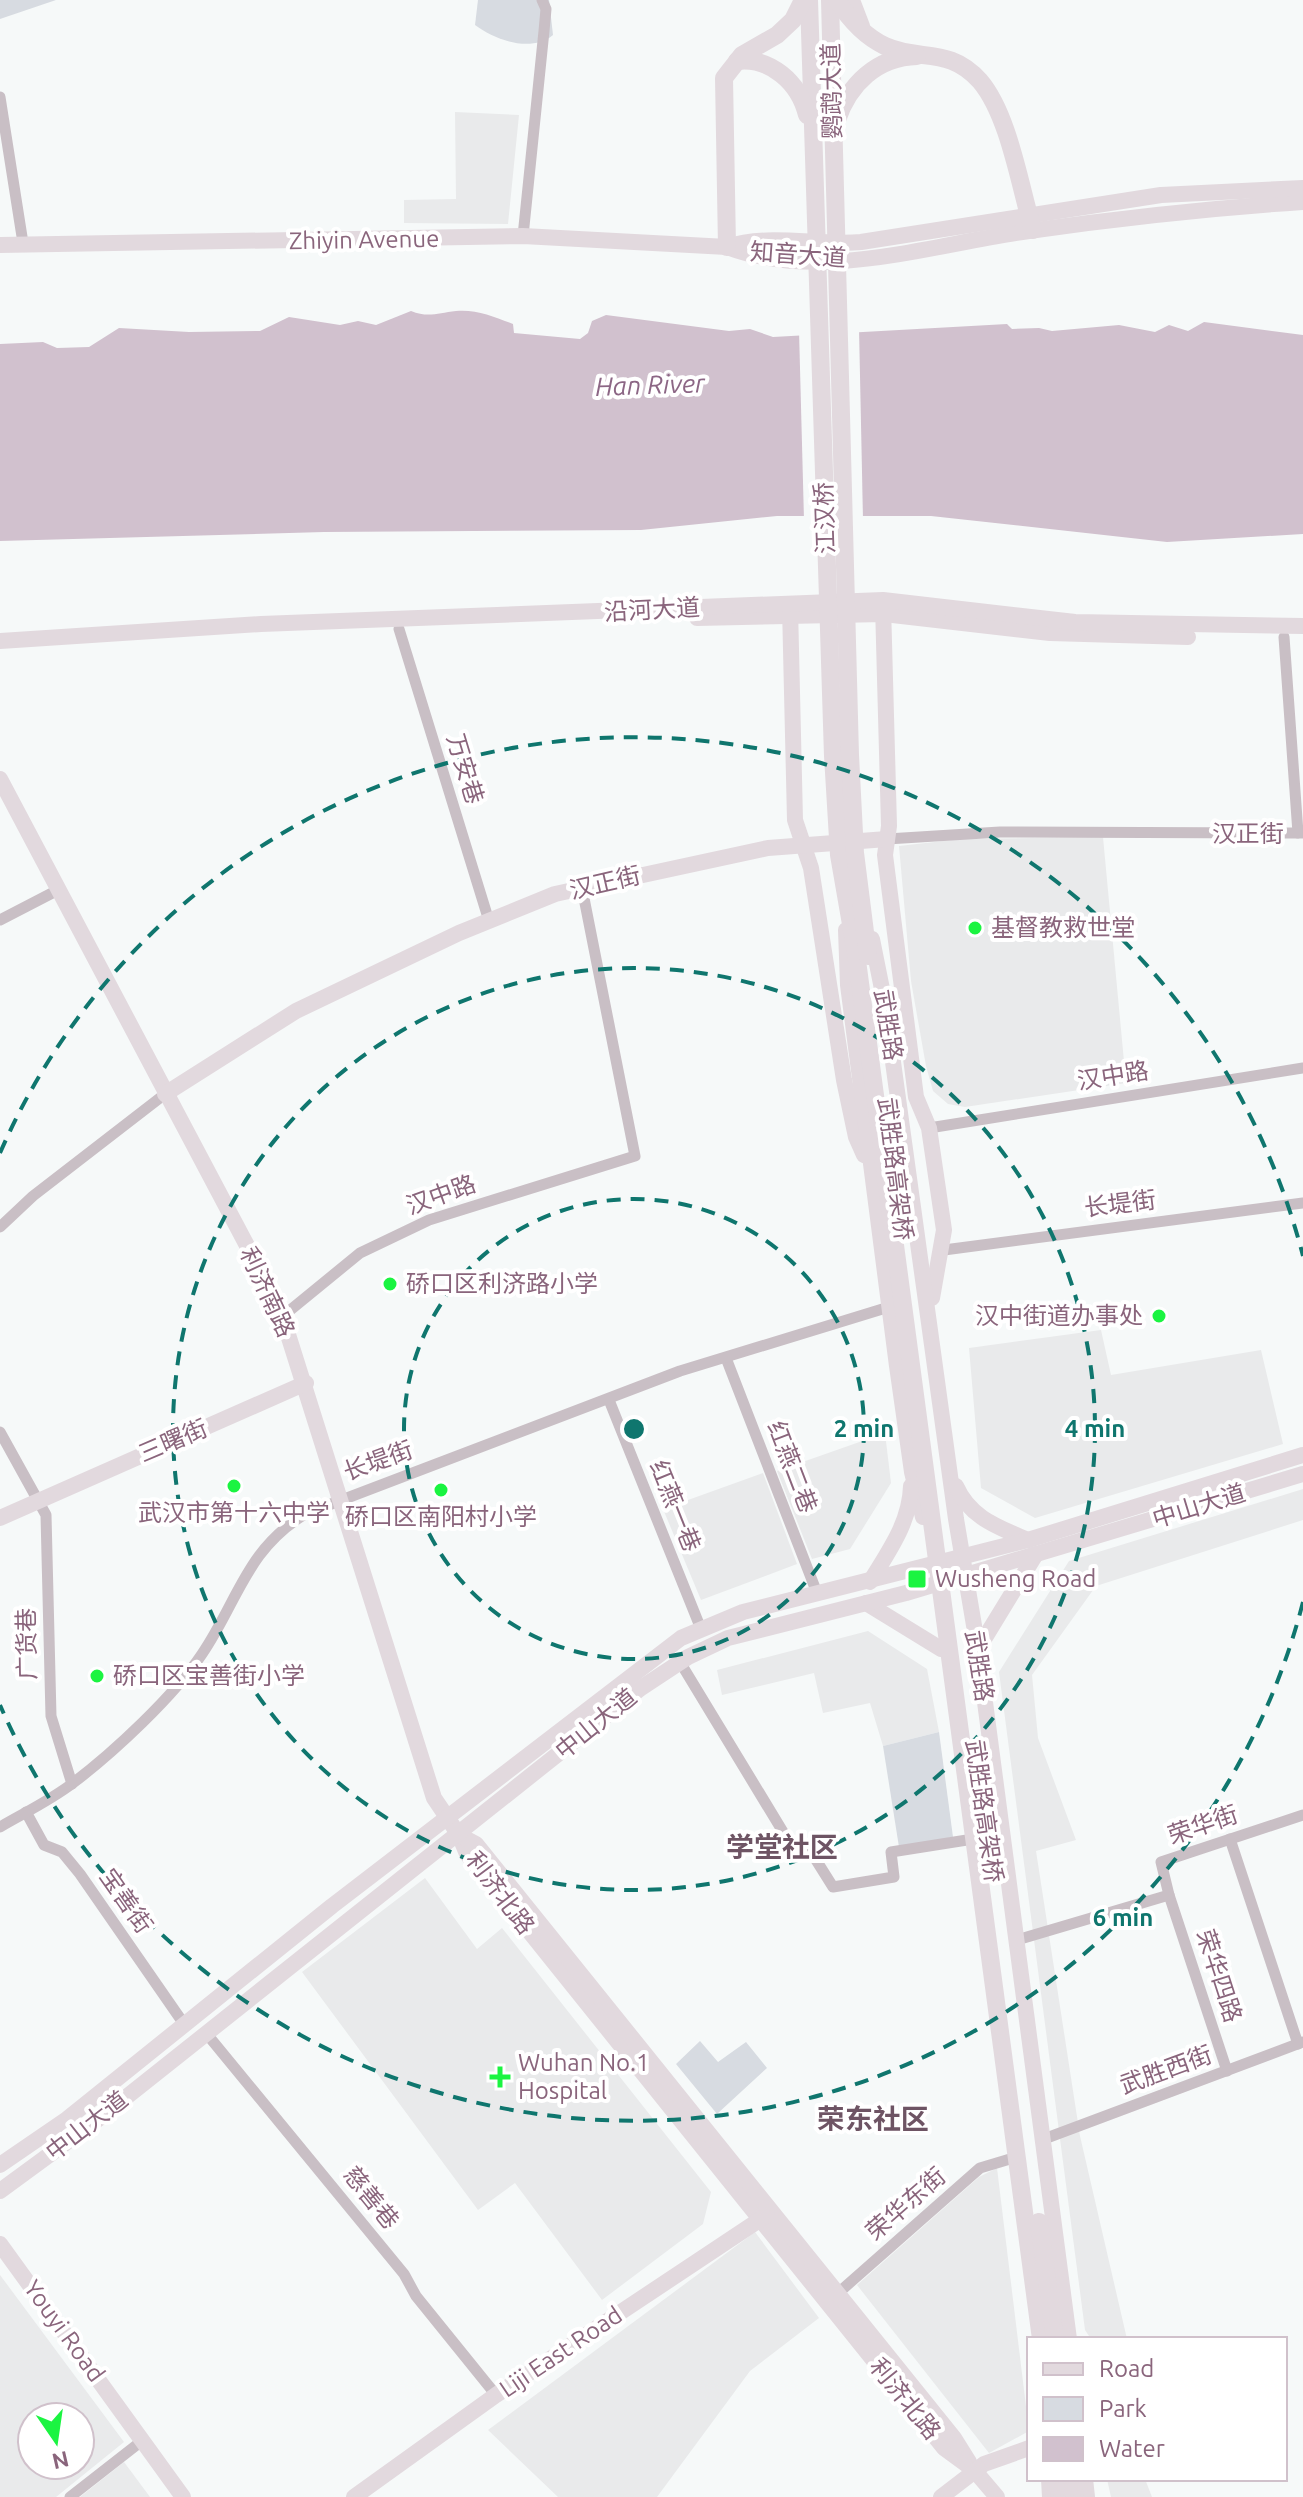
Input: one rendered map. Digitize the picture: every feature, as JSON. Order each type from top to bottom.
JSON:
[{"type":"main road","points":[[727,247],[724,78],[737,61],[777,35],[793,20],[803,0]]},
{"type":"main road","name":"鹦鹉大道","points":[[809,0],[813,181]]},
{"type":"main road","name":"鹦鹉大道","points":[[830,0],[834,181]]},
{"type":"main road","points":[[837,0],[867,34],[887,47],[948,56],[978,79],[1002,122],[1031,222]]},
{"type":"main road","points":[[852,0],[855,14],[867,34]]},
{"type":"main road","points":[[833,134],[854,85],[870,72],[907,57],[948,56]]},
{"type":"main road","points":[[737,61],[759,61],[791,83],[805,106],[812,135]]},
{"type":"main road","name":"江汉桥","points":[[813,181],[847,854]]},
{"type":"main road","name":"江汉桥","points":[[834,181],[847,854]]},
{"type":"main road","name":"知音大道","points":[[727,247],[754,257],[841,261],[1161,195],[1303,188]]},
{"type":"main road","name":"知音大道","points":[[1031,222],[1303,202]]},
{"type":"main road","name":"Zhiyin Avenue","points":[[0,245],[523,236],[727,247]]},
{"type":"main road","name":"沿河大道","points":[[883,607],[914,600],[1075,622],[1303,626]]},
{"type":"main road","points":[[883,607],[885,855],[916,1097]]},
{"type":"main road","name":"沿河大道","points":[[0,641],[261,624],[883,607],[1050,633],[1303,636]]},
{"type":"main road","points":[[790,608],[795,820],[811,868],[856,1137],[871,1174]]},
{"type":"main road","name":"沿河大道","points":[[0,652],[184,638],[790,608]]},
{"type":"main road","name":"利济南路","points":[[0,779],[283,1316],[428,1784],[459,1835]]},
{"type":"main road","name":"汉正街","points":[[165,1094],[296,1011],[489,921],[555,894],[768,848],[887,839]]},
{"type":"main road","name":"武胜路","points":[[847,854],[853,899],[848,985],[871,1174],[912,1472],[921,1502],[933,1585],[1034,2337]]},
{"type":"main road","points":[[853,899],[862,951]]},
{"type":"main road","name":"武胜路","points":[[853,899],[881,981],[894,1060],[978,1649],[1069,2337]]},
{"type":"main road","name":"武胜路高架桥","points":[[862,951],[1041,2337]]},
{"type":"main road","name":"武胜路高架桥","points":[[862,951],[1055,2337]]},
{"type":"main road","points":[[894,1060],[916,1097],[929,1128],[944,1230],[944,1250],[935,1276],[930,1323]]},
{"type":"main road","name":"三曙街","points":[[0,1518],[306,1383]]},
{"type":"main road","name":"中山大道","points":[[0,2191],[105,2114],[641,1688],[680,1662],[728,1638],[966,1576],[1032,1547],[1303,1455]]},
{"type":"main road","points":[[870,1582],[904,1521],[911,1500],[912,1472]]},
{"type":"main road","name":"中山大道","points":[[0,2165],[67,2119],[638,1667],[681,1638],[743,1612],[963,1558],[1032,1547],[1303,1474]]},
{"type":"main road","points":[[953,1478],[961,1497],[981,1519],[1032,1547],[978,1649]]},
{"type":"main road","points":[[866,1603],[941,1649]]},
{"type":"main road","name":"利济北路","points":[[459,1835],[476,1844],[944,2448],[974,2470]]},
{"type":"main road","name":"利济北路","points":[[766,2216],[837,2294],[954,2438],[974,2470],[997,2497]]},
{"type":"main road","name":"Liji East Road","points":[[354,2497],[496,2395],[766,2216]]},
{"type":"main road","name":"Youyi Road","points":[[0,2244],[183,2497]]},
{"type":"main road","points":[[941,2497],[974,2470],[1027,2449]]},
{"type":"street","points":[[523,236],[546,9],[542,0]]},
{"type":"street","points":[[0,97],[23,243]]},
{"type":"street","name":"万安巷","points":[[399,629],[489,921]]},
{"type":"street","points":[[1284,637],[1300,833]]},
{"type":"street","name":"汉正街","points":[[887,839],[1000,832],[1300,833]]},
{"type":"street","name":"汉中路","points":[[283,1316],[360,1253],[429,1220],[635,1156],[582,888]]},
{"type":"street","points":[[0,920],[58,890]]},
{"type":"street","name":"汉中路","points":[[929,1128],[1303,1068]]},
{"type":"street","name":"汉正街","points":[[0,1227],[33,1196],[165,1094]]},
{"type":"street","name":"长堤街","points":[[944,1250],[1303,1203]]},
{"type":"street","name":"长堤街","points":[[0,1827],[72,1784],[179,1685],[204,1653],[254,1559],[282,1528],[340,1498],[609,1400],[726,1358],[889,1307]]},
{"type":"street","name":"红燕二巷","points":[[726,1358],[817,1593]]},
{"type":"street","name":"红燕一巷","points":[[609,1400],[701,1629]]},
{"type":"street","points":[[0,1432],[41,1500]]},
{"type":"street","name":"广货巷","points":[[41,1500],[47,1537],[51,1716],[72,1784]]},
{"type":"street","points":[[680,1662],[794,1850],[806,1844],[833,1887],[894,1877],[891,1852],[967,1840]]},
{"type":"street","name":"宝善街","points":[[26,1812],[44,1845],[62,1852],[80,1874],[184,2024]]},
{"type":"street","name":"荣华街","points":[[1169,1895],[1161,1862],[1303,1815]]},
{"type":"street","points":[[1230,1839],[1300,2043]]},
{"type":"street","points":[[1017,1940],[1169,1895]]},
{"type":"street","name":"荣华四路","points":[[1169,1895],[1227,2071]]},
{"type":"street","name":"慈善巷","points":[[206,2033],[404,2274],[416,2296],[496,2395]]},
{"type":"street","name":"武胜西街","points":[[1044,2139],[1300,2043]]},
{"type":"street","name":"荣华东街","points":[[837,2294],[980,2168],[1010,2159]]},
{"type":"street","points":[[70,2497],[143,2440]]},
{"type":"shaded area","points":[[455,112],[519,115],[508,224],[404,223],[404,200],[456,199]]},
{"type":"shaded area","points":[[1103,837],[1126,1083],[965,1107],[948,1104],[933,1091],[926,1066],[911,981],[899,846],[961,839]]},
{"type":"shaded area","points":[[1101,1330],[1111,1375],[1261,1350],[1283,1444],[1035,1518],[981,1488],[969,1348]]},
{"type":"shaded area","points":[[885,1433],[891,1483],[850,1549],[812,1559],[777,1471]]},
{"type":"shaded area","points":[[763,1473],[797,1564],[701,1600],[663,1509]]},
{"type":"shaded area","points":[[1303,1489],[1303,1520],[1096,1586],[1032,1675],[1038,1738],[1076,1840],[1036,1851],[1080,2136],[1127,2337],[1090,2337],[1085,2330],[999,1672],[1069,1561]]},
{"type":"shaded area","points":[[868,1631],[927,1669],[939,1732],[883,1746],[870,1703],[823,1713],[814,1673],[722,1695],[717,1670]]},
{"type":"shaded area","name":"Wuhan No.1 Hospital","points":[[425,1878],[477,1949],[502,1928],[711,2192],[703,2224],[602,2300],[515,2183],[478,2210],[302,1972]]},
{"type":"shaded area","points":[[997,2168],[1027,2415],[1027,2432],[989,2453],[857,2285],[979,2177]]},
{"type":"shaded area","points":[[755,2232],[819,2318],[750,2371],[657,2497],[558,2497],[488,2430]]},
{"type":"shaded area","points":[[0,2275],[94,2401],[16,2401],[16,2481],[76,2481],[56,2497],[0,2497]]},
{"type":"shaded area","points":[[96,2404],[124,2442],[96,2465]]},
{"type":"shaded area","points":[[124,2462],[150,2497],[80,2497]]},
{"type":"shaded area","points":[[1107,2481],[1146,2481],[1152,2497],[1111,2497]]},
{"type":"green space","points":[[0,0],[56,0],[0,19]]},
{"type":"green space","points":[[478,0],[549,0],[553,35],[524,44],[503,40],[475,25]]},
{"type":"green space","points":[[939,1732],[953,1837],[899,1847],[883,1746]]},
{"type":"green space","points":[[700,2041],[718,2062],[746,2042],[767,2068],[717,2114],[676,2064]]},
{"type":"water","name":"Han River","points":[[411,311],[428,315],[478,312],[513,324],[514,333],[580,339],[588,333],[592,321],[606,315],[729,331],[750,329],[773,337],[1007,324],[1012,329],[1052,331],[1119,325],[1155,332],[1169,325],[1188,331],[1204,322],[1303,335],[1303,534],[1167,542],[931,516],[777,516],[641,530],[324,532],[0,541],[0,344],[43,342],[57,348],[89,347],[119,328],[189,332],[260,331],[289,317],[340,325],[358,321],[376,325]]},
{"type":"pier","points":[[859,328],[863,520],[804,520],[799,330]]},
{"type":"place","name":"基督教救世堂","points":[[975,928]]},
{"type":"place","name":"硚口区利济路小学","points":[[390,1284]]},
{"type":"place","name":"汉中街道办事处","points":[[1159,1316]]},
{"type":"place","name":"武汉市第十六中学","points":[[234,1486]]},
{"type":"place","name":"硚口区南阳村小学","points":[[441,1490]]},
{"type":"place","name":"Wusheng Road","points":[[917,1579]]},
{"type":"place","name":"硚口区宝善街小学","points":[[97,1676]]},
{"type":"place","name":"Wuhan No.1 Hospital","points":[[500,2077]]},
{"type":"district","name":"学堂社区","points":[[782,1847]]},
{"type":"district","name":"荣东社区","points":[[873,2119]]}]
